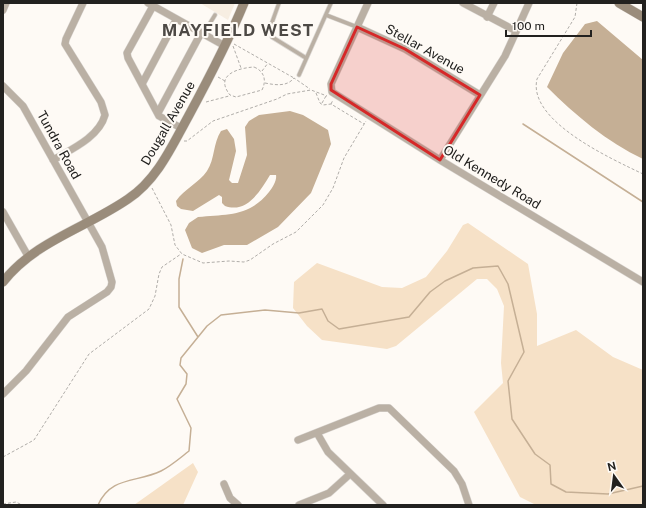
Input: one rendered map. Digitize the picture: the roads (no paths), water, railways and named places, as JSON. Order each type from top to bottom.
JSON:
[{"type":"street","points":[[3,10],[6,3]]},
{"type":"street","points":[[53,160],[91,135],[102,122],[105,115],[101,102],[65,44],[83,3]]},
{"type":"street","name":"Dougall Avenue","points":[[3,282],[28,256],[128,199],[147,182],[158,168],[176,139],[225,46],[244,3]]},
{"type":"street","points":[[357,27],[368,3]]},
{"type":"street","points":[[463,3],[488,18],[516,31]]},
{"type":"street","points":[[488,18],[494,3]]},
{"type":"street","points":[[440,160],[504,56],[529,3]]},
{"type":"street","points":[[620,3],[642,14]]},
{"type":"street","points":[[181,128],[162,118],[158,113],[129,62],[128,52],[150,4],[176,20],[225,46]]},
{"type":"street","points":[[142,84],[176,20]]},
{"type":"street","name":"Old Kennedy Road","points":[[357,27],[332,81],[331,89],[336,96],[643,282]]},
{"type":"street","name":"Stellar Avenue","points":[[357,27],[405,49],[480,95]]},
{"type":"street","points":[[158,113],[201,33]]},
{"type":"street","name":"Tundra Road","points":[[3,86],[23,106],[88,221],[105,254],[112,282],[111,287],[107,292],[68,317],[26,371],[3,394]]},
{"type":"street","points":[[3,212],[28,256]]},
{"type":"street","points":[[298,440],[379,408],[389,408],[454,471],[462,484],[469,505]]},
{"type":"street","points":[[316,432],[328,452],[383,505]]},
{"type":"street","points":[[299,505],[329,493],[350,474]]},
{"type":"street","points":[[224,484],[230,498],[238,505]]},
{"type":"lane","points":[[279,3],[270,28],[272,37],[306,58]]},
{"type":"lane","points":[[299,75],[331,3]]},
{"type":"lane","points":[[201,33],[207,28],[215,15]]},
{"type":"lane","points":[[326,15],[357,27]]},
{"type":"waterway","points":[[523,124],[643,202]]},
{"type":"waterway","points":[[183,259],[179,279],[179,307],[198,337]]},
{"type":"waterway","points":[[98,505],[103,496],[110,489],[125,482],[161,471],[189,451],[191,428],[177,399],[186,384],[187,374],[180,365],[181,358],[207,326],[221,315],[265,310],[299,313],[322,309],[328,321],[339,329],[409,317],[430,292],[445,281],[473,268],[498,266],[508,284],[524,352],[508,381],[512,419],[535,454],[550,465],[551,484],[566,492],[608,494],[643,486]]},
{"type":"district","name":"MAYFIELD WEST","points":[[238,30]]}]
